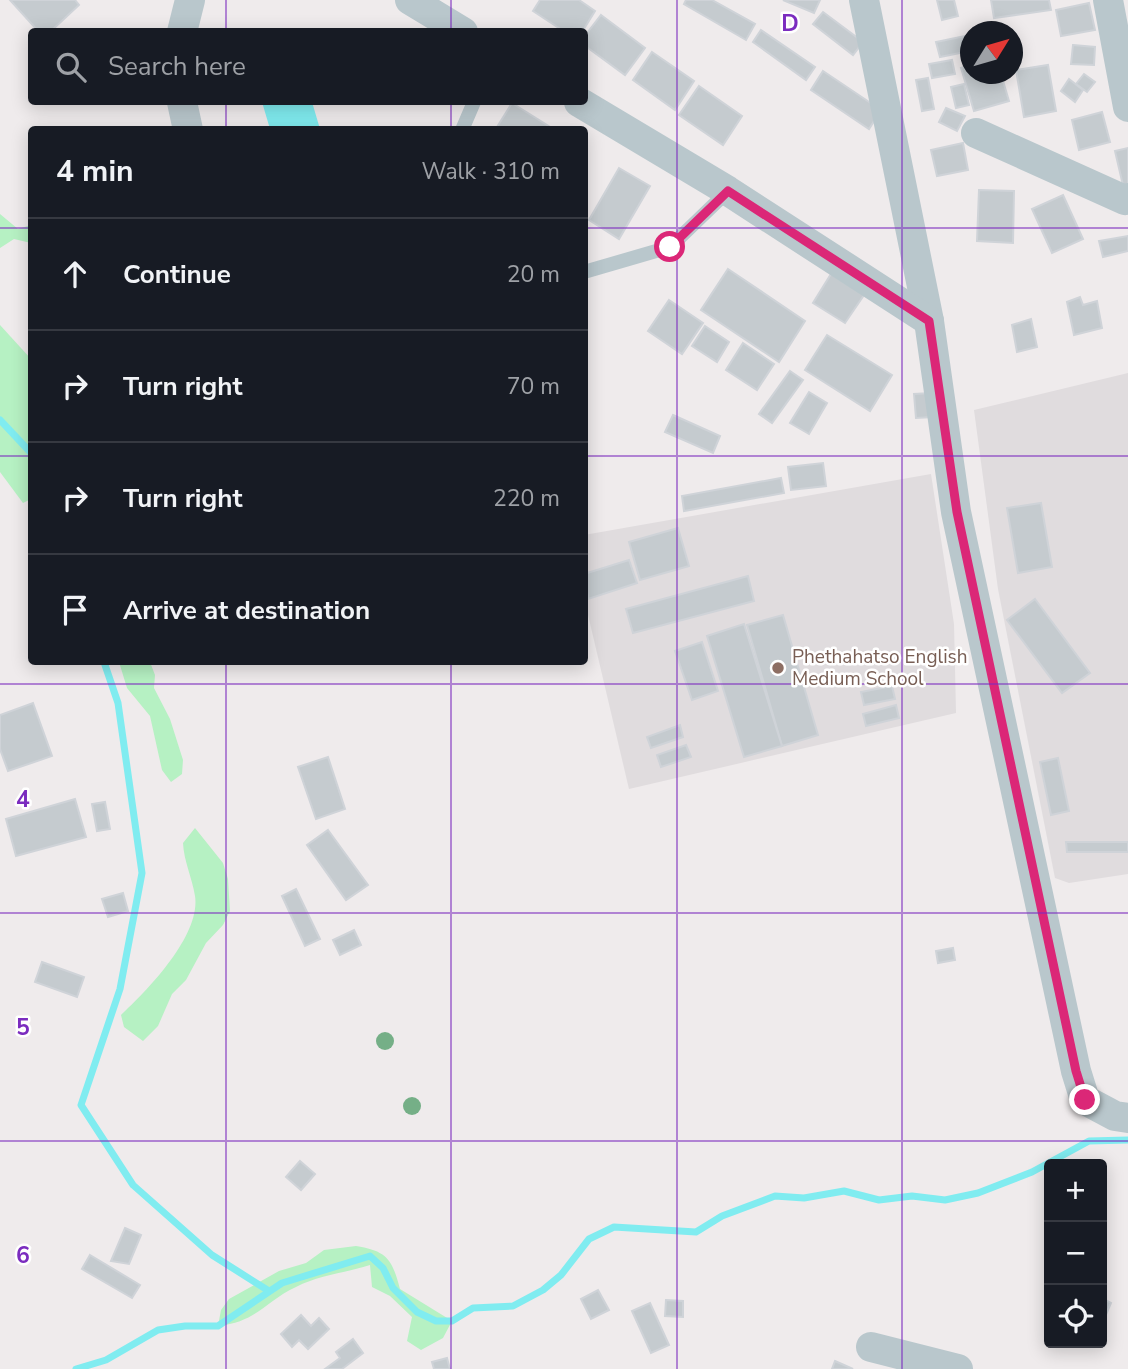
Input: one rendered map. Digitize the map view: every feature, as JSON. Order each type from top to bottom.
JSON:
[{"type":"street","points":[[183,28],[190,0]]},
{"type":"street","points":[[410,0],[456,28]]},
{"type":"street","points":[[864,0],[929,321],[957,512],[1076,1071],[1085,1100],[1115,1116],[1128,1118]]},
{"type":"street","points":[[1108,0],[1128,107]]},
{"type":"street","points":[[183,105],[187,126]]},
{"type":"street","points":[[584,105],[728,191],[929,321]]},
{"type":"street","points":[[976,133],[1072,178],[1125,200],[1128,198]]},
{"type":"street","points":[[872,1347],[958,1369]]},
{"type":"lane","points":[[464,126],[473,105]]},
{"type":"lane","points":[[588,271],[670,247],[728,191]]},
{"type":"shaded area","points":[[1128,373],[1128,874],[1069,883],[1055,878],[998,589],[974,410]]},
{"type":"shaded area","name":"Phethahatso English Medium School","points":[[931,474],[954,624],[956,713],[629,789],[588,615],[588,534]]},
{"type":"green space","points":[[0,214],[18,229],[28,226],[28,242],[14,239],[0,248]]},
{"type":"green space","points":[[0,325],[28,356],[28,500],[23,503],[0,472]]},
{"type":"green space","points":[[120,665],[151,665],[155,675],[154,688],[170,719],[183,760],[182,774],[171,782],[162,770],[150,716],[127,688]]},
{"type":"green space","points":[[195,828],[223,863],[228,879],[230,911],[223,925],[206,943],[186,980],[172,994],[158,1026],[143,1041],[124,1027],[121,1015],[158,977],[190,928],[195,911],[195,896],[183,843]]},
{"type":"green space","points":[[356,1246],[375,1251],[387,1258],[400,1289],[452,1321],[443,1338],[421,1350],[407,1341],[412,1317],[390,1296],[372,1287],[370,1265],[305,1283],[251,1316],[218,1326],[221,1310],[229,1299],[279,1271],[306,1263],[324,1250]]},
{"type":"water","points":[[263,105],[313,105],[319,126],[269,126]]},
{"type":"building","points":[[10,0],[75,0],[79,5],[54,28],[35,28]]},
{"type":"building","points":[[540,0],[579,0],[595,11],[584,28],[559,28],[533,11]]},
{"type":"building","points":[[686,0],[712,0],[755,24],[746,40],[684,4]]},
{"type":"building","points":[[783,0],[820,0],[814,13]]},
{"type":"building","points":[[937,0],[954,0],[958,16],[942,20]]},
{"type":"building","points":[[991,0],[1049,0],[1051,10],[994,18]]},
{"type":"building","points":[[1089,3],[1095,30],[1061,36],[1056,10]]},
{"type":"building","points":[[823,12],[863,42],[853,55],[813,24]]},
{"type":"building","points":[[601,15],[645,48],[625,75],[588,48],[588,32]]},
{"type":"building","points":[[761,30],[815,67],[806,80],[753,42]]},
{"type":"building","points":[[960,37],[960,53],[940,57],[936,42]]},
{"type":"building","points":[[1073,45],[1095,47],[1094,65],[1071,64]]},
{"type":"building","points":[[652,52],[694,81],[675,110],[633,80]]},
{"type":"building","points":[[952,60],[955,74],[932,78],[929,64]]},
{"type":"building","points":[[1048,65],[1056,111],[1024,117],[1018,84],[1023,84],[1023,69]]},
{"type":"building","points":[[823,71],[881,110],[869,129],[811,90]]},
{"type":"building","points":[[1084,74],[1095,82],[1087,92],[1076,84]]},
{"type":"building","points":[[928,78],[934,109],[922,111],[916,80]]},
{"type":"building","points":[[1069,79],[1083,90],[1075,102],[1061,91]]},
{"type":"building","points":[[964,84],[969,105],[956,108],[951,87]]},
{"type":"building","points":[[966,84],[1004,84],[1009,101],[974,111]]},
{"type":"building","points":[[699,86],[742,116],[723,145],[679,115]]},
{"type":"building","points":[[511,105],[515,105],[549,126],[498,126]]},
{"type":"building","points":[[946,108],[965,116],[957,131],[939,122]]},
{"type":"building","points":[[1102,112],[1110,142],[1079,150],[1072,120]]},
{"type":"building","points":[[963,143],[968,170],[937,176],[931,150]]},
{"type":"building","points":[[1128,148],[1128,193],[1125,194],[1115,151]]},
{"type":"building","points":[[619,168],[650,186],[619,239],[589,220]]},
{"type":"building","points":[[979,190],[1014,191],[1013,243],[977,241]]},
{"type":"building","points":[[1063,195],[1083,239],[1052,253],[1032,209]]},
{"type":"building","points":[[1128,236],[1128,251],[1103,257],[1099,241]]},
{"type":"building","points":[[728,269],[805,321],[779,362],[701,310]]},
{"type":"building","points":[[831,274],[864,295],[845,323],[813,303]]},
{"type":"building","points":[[1080,297],[1083,305],[1097,301],[1102,328],[1074,335],[1067,302]]},
{"type":"building","points":[[669,300],[703,323],[682,354],[648,331]]},
{"type":"building","points":[[1031,319],[1037,347],[1017,352],[1012,325]]},
{"type":"building","points":[[705,326],[729,342],[717,362],[692,346]]},
{"type":"building","points":[[827,335],[892,375],[870,411],[805,370]]},
{"type":"building","points":[[743,343],[774,364],[757,390],[726,370]]},
{"type":"building","points":[[790,371],[803,380],[772,423],[759,414]]},
{"type":"building","points":[[809,392],[827,403],[809,434],[790,423]]},
{"type":"building","points":[[931,393],[933,417],[916,418],[914,394]]},
{"type":"building","points":[[673,415],[720,436],[713,453],[665,432]]},
{"type":"building","points":[[823,463],[826,486],[791,490],[788,467]]},
{"type":"building","points":[[781,478],[784,493],[684,511],[682,496]]},
{"type":"building","points":[[1041,503],[1052,567],[1018,573],[1007,508]]},
{"type":"building","points":[[678,528],[689,566],[640,580],[629,542]]},
{"type":"building","points":[[629,560],[637,583],[588,599],[588,573]]},
{"type":"building","points":[[748,576],[754,601],[633,633],[626,609]]},
{"type":"building","points":[[1035,599],[1090,673],[1062,693],[1007,620]]},
{"type":"building","points":[[783,615],[818,735],[782,746],[747,625]]},
{"type":"building","points":[[744,624],[782,746],[744,757],[707,636]]},
{"type":"building","points":[[702,642],[718,691],[692,700],[675,651]]},
{"type":"building","points":[[892,686],[895,699],[864,705],[861,692]]},
{"type":"building","points":[[33,703],[52,756],[8,771],[0,749],[0,715]]},
{"type":"building","points":[[896,705],[899,718],[866,726],[863,714]]},
{"type":"building","points":[[680,725],[683,737],[651,748],[647,737]]},
{"type":"building","points":[[686,745],[691,757],[661,767],[657,755]]},
{"type":"building","points":[[328,757],[345,809],[316,819],[298,767]]},
{"type":"building","points":[[1058,758],[1069,811],[1051,815],[1040,762]]},
{"type":"building","points":[[75,799],[86,837],[16,856],[6,819]]},
{"type":"building","points":[[105,802],[110,829],[97,831],[92,804]]},
{"type":"building","points":[[328,830],[368,885],[346,900],[307,845]]},
{"type":"building","points":[[1066,842],[1128,842],[1128,852],[1067,852]]},
{"type":"building","points":[[296,889],[320,939],[305,946],[282,896]]},
{"type":"building","points":[[123,893],[128,911],[108,917],[102,899]]},
{"type":"building","points":[[354,930],[361,945],[340,955],[333,940]]},
{"type":"building","points":[[953,948],[955,960],[938,963],[936,951]]},
{"type":"building","points":[[42,962],[84,977],[77,997],[35,982]]},
{"type":"building","points":[[300,1161],[315,1174],[301,1190],[286,1177]]},
{"type":"building","points":[[125,1228],[141,1235],[129,1264],[111,1261]]},
{"type":"building","points":[[90,1255],[140,1285],[132,1298],[82,1269]]},
{"type":"building","points":[[598,1290],[609,1310],[591,1319],[581,1299]]},
{"type":"building","points":[[666,1300],[683,1301],[683,1317],[665,1316]]},
{"type":"building","points":[[650,1303],[669,1345],[651,1353],[632,1311]]},
{"type":"building","points":[[301,1315],[311,1326],[319,1318],[329,1329],[308,1349],[299,1340],[292,1347],[281,1334]]},
{"type":"building","points":[[353,1339],[363,1353],[342,1369],[325,1369],[340,1358],[336,1352]]},
{"type":"building","points":[[447,1358],[450,1369],[434,1369],[432,1362]]},
{"type":"building","points":[[835,1361],[853,1369],[832,1369]]},
{"type":"waterway","points":[[0,420],[28,450]]},
{"type":"waterway","points":[[105,665],[118,703],[142,873],[120,989],[81,1105],[133,1185],[212,1255],[269,1291]]},
{"type":"waterway","points":[[76,1369],[106,1360],[158,1330],[185,1326],[218,1326],[282,1283],[370,1256],[383,1268],[393,1288],[417,1312],[436,1321],[452,1321],[473,1308],[513,1306],[543,1290],[561,1275],[589,1239],[614,1227],[696,1232],[722,1216],[775,1196],[804,1198],[844,1191],[879,1200],[912,1196],[945,1200],[978,1193],[1032,1172],[1089,1141],[1128,1140]]},
{"type":"place","name":"Phethahatso English Medium School","points":[[778,668]]},
{"type":"route","points":[[670,247],[728,191],[929,321],[957,512],[1076,1071],[1085,1100]]}]
